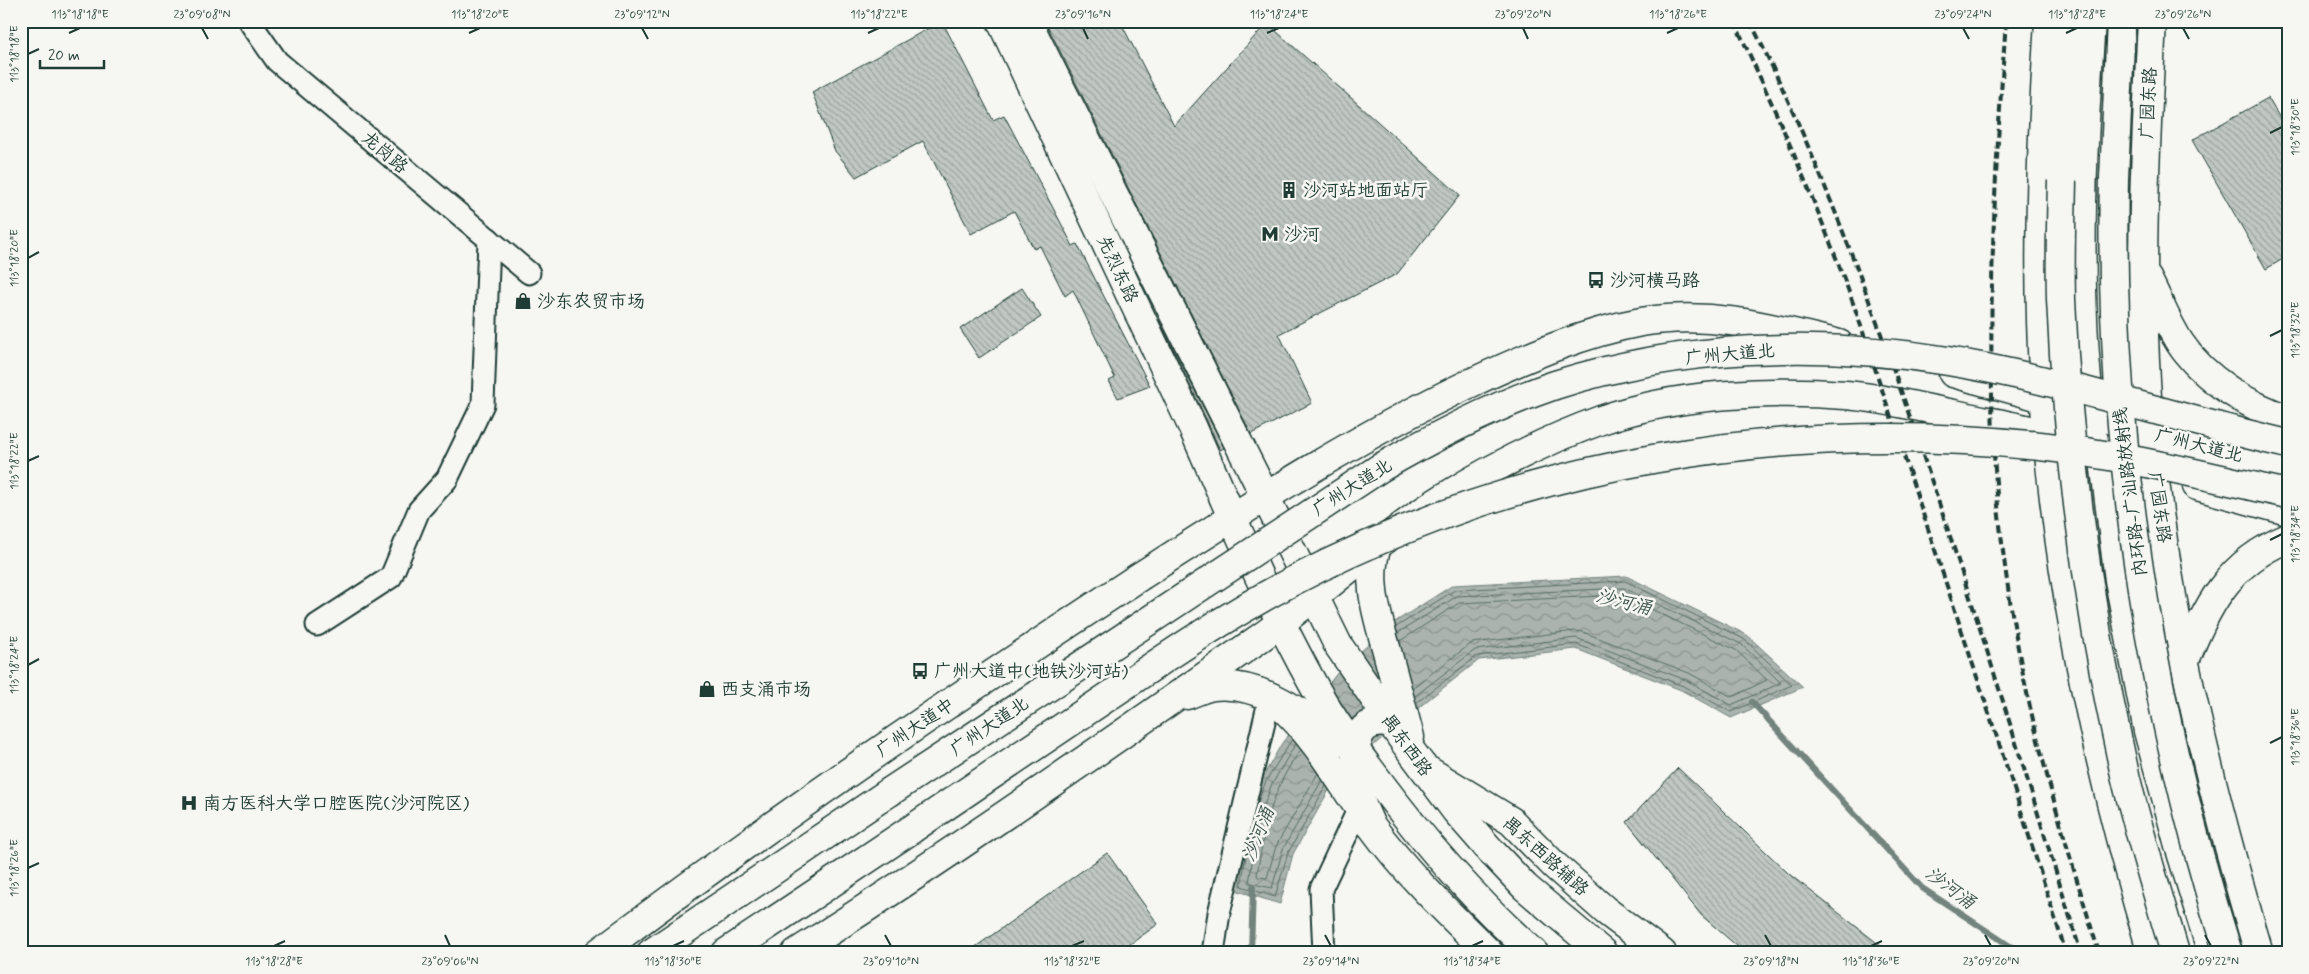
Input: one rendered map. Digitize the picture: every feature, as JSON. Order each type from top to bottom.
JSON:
[{"type":"main road","name":"先烈东路","points":[[1001,21],[1193,428],[1232,517]]},
{"type":"main road","name":"先烈东路","points":[[1027,21],[1265,496]]},
{"type":"main road","points":[[2049,21],[2040,215],[2040,285],[2050,411],[2054,499],[2084,683],[2112,809],[2152,953]]},
{"type":"main road","points":[[2070,21],[2062,181],[2061,297],[2064,353],[2077,489],[2092,598],[2113,716],[2141,836],[2175,953]]},
{"type":"main road","points":[[2091,21],[2082,168],[2081,233],[2084,355],[2091,414],[2104,435],[2149,458]]},
{"type":"main road","points":[[2104,21],[2097,152],[2095,268],[2100,388],[2117,422]]},
{"type":"main road","name":"内环路-广汕路放射线","points":[[2120,21],[2113,240],[2115,348],[2127,481],[2148,630],[2162,705],[2197,848],[2228,953]]},
{"type":"main road","name":"广园东路","points":[[2152,21],[2142,270],[2149,458],[2184,663],[2228,846],[2259,953]]},
{"type":"main road","points":[[2142,270],[2179,342],[2195,362],[2248,402],[2288,419]]},
{"type":"main road","name":"广州大道北","points":[[1265,496],[1366,437],[1508,366],[1557,346],[1600,332],[1642,322],[1682,317],[1717,318],[1761,325],[1891,356],[2050,411],[2092,450],[2149,458],[2288,467]]},
{"type":"main road","name":"广州大道北","points":[[650,953],[888,793],[1380,468],[1444,433],[1498,408],[1555,385],[1648,363],[1723,353],[1800,349],[1861,351],[1946,361],[2023,376],[2117,398],[2288,444]]},
{"type":"main road","name":"广州大道北","points":[[1169,701],[1281,623],[1377,546],[1440,500],[1466,484],[1534,448],[1603,420],[1637,410],[1691,400],[1734,395],[1845,395],[1889,401],[2091,414],[2117,422],[2149,458],[2288,511]]},
{"type":"main road","name":"广州大道北","points":[[726,953],[1180,648],[1291,582],[1360,548],[1419,523],[1504,494],[1562,477],[1620,464],[1702,450],[1790,440],[1895,438],[1986,441],[2044,446],[2173,468],[2288,494]]},
{"type":"main road","points":[[2092,450],[2092,484],[2117,656],[2138,757],[2156,826],[2195,953]]},
{"type":"main road","points":[[2092,450],[2148,730],[2180,849],[2212,953]]},
{"type":"main road","name":"广州大道中","points":[[598,953],[806,801],[1002,667],[1265,496]]},
{"type":"main road","name":"禺东西路","points":[[1265,496],[1338,644],[1390,705],[1419,762],[1456,811],[1525,887],[1603,953]]},
{"type":"main road","points":[[1232,517],[1281,623],[1342,743],[1364,816]]},
{"type":"main road","points":[[2184,663],[2203,616],[2232,575],[2256,554],[2288,538]]},
{"type":"main road","points":[[1377,546],[1372,560],[1372,579],[1390,705],[1382,722],[1371,724],[1342,743],[1336,775],[1398,861],[1489,953]]},
{"type":"main road","points":[[796,953],[1008,812],[1169,701],[1212,686],[1242,687],[1270,697],[1300,713],[1342,743],[1450,870],[1489,911],[1534,953]]},
{"type":"main road","name":"禺东西路辅路","points":[[1419,762],[1511,821],[1554,865],[1606,911],[1662,953]]},
{"type":"street","name":"龙岗路","points":[[250,21],[277,61],[530,273]]},
{"type":"street","points":[[317,625],[391,578],[419,510],[447,479],[483,404],[489,239]]},
{"type":"street","points":[[1213,953],[1220,913],[1270,697]]},
{"type":"street","points":[[1324,953],[1322,889],[1364,816]]},
{"type":"water","points":[[1626,576],[1747,635],[1803,687],[1731,718],[1681,690],[1576,649],[1479,660],[1337,776],[1293,854],[1280,904],[1235,890],[1260,782],[1282,743],[1338,672],[1390,625],[1453,585]]},
{"type":"building","points":[[942,21],[993,120],[1004,115],[1073,246],[1077,244],[1150,386],[1118,398],[1109,381],[1115,378],[1073,290],[1065,296],[1040,246],[1034,249],[1014,211],[971,234],[923,141],[856,177],[835,151],[812,92]]},
{"type":"building","name":"沙河","points":[[1045,21],[1120,21],[1174,126],[1267,23],[1460,195],[1397,274],[1279,334],[1312,403],[1251,434]]},
{"type":"building","points":[[2268,98],[2288,132],[2288,256],[2266,269],[2192,140]]},
{"type":"building","points":[[1022,288],[1041,317],[979,358],[960,329]]},
{"type":"building","points":[[1159,320],[1224,448],[1220,450],[1207,421]]},
{"type":"building","points":[[1678,768],[1789,874],[1890,953],[1745,953],[1701,915],[1627,822]]},
{"type":"building","points":[[1107,853],[1158,924],[1118,953],[967,953]]},
{"type":"waterway","name":"沙河涌","points":[[1752,702],[1922,888],[2010,946],[2028,953]]},
{"type":"waterway","name":"沙河涌","points":[[1251,953],[1253,887]]},
{"type":"railway","points":[[1734,21],[1799,166],[1857,314],[2016,795],[2066,953]]},
{"type":"railway","points":[[1750,21],[1798,123],[1842,228],[1881,334],[1960,568],[2081,953]]},
{"type":"railway","points":[[2006,21],[1997,161],[1991,349],[1993,431],[2001,535],[2023,674],[2039,744],[2099,953]]},
{"type":"place","name":"沙河站地面站厅","points":[[1289,190]]},
{"type":"place","name":"沙河","points":[[1270,234]]},
{"type":"place","name":"沙河横马路","points":[[1596,280]]},
{"type":"place","name":"沙东农贸市场","points":[[523,301]]},
{"type":"place","name":"广州大道中(地铁沙河站)","points":[[920,671]]},
{"type":"place","name":"西支涌市场","points":[[707,689]]},
{"type":"place","name":"南方医科大学口腔医院(沙河院区)","points":[[189,803]]}]
